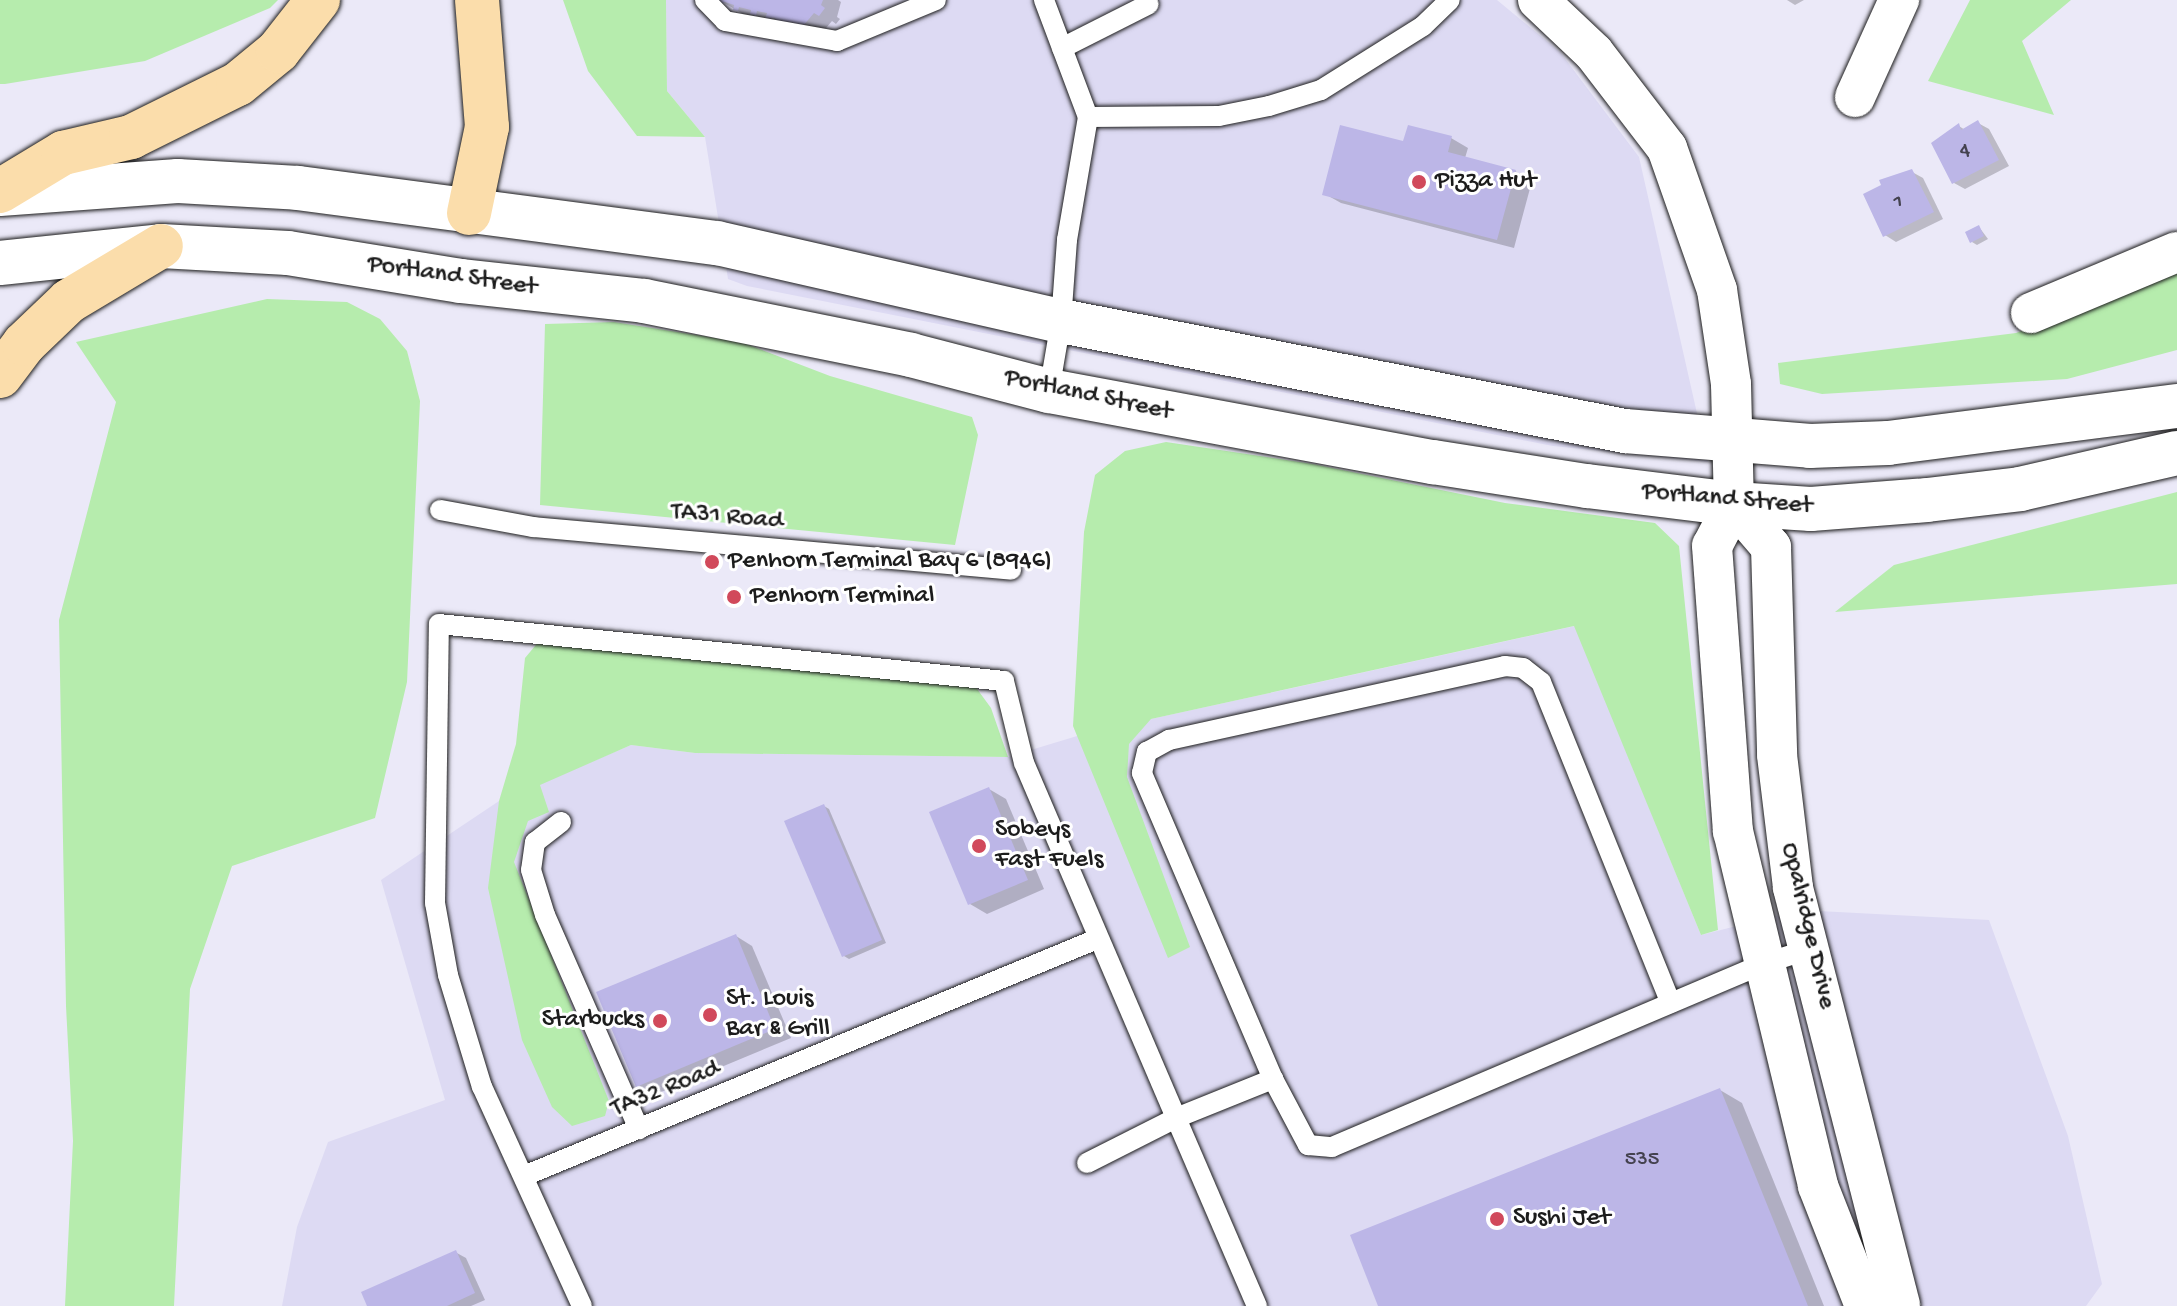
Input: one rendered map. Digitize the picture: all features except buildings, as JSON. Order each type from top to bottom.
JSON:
[{"type":"highway","points":[[0,192],[63,153],[131,137],[238,84],[278,51],[318,0]]},
{"type":"highway","points":[[469,213],[487,127],[477,0]]},
{"type":"highway","points":[[0,376],[24,344],[69,301],[161,246]]},
{"type":"main road","name":"Portland Street","points":[[0,192],[178,181],[298,188],[469,213],[717,243],[1061,321],[1625,431],[1733,473],[1811,509],[2020,489],[2177,453]]},
{"type":"main road","points":[[461,281],[469,213]]},
{"type":"main road","name":"Portland Street","points":[[0,263],[161,246],[288,253],[461,281],[644,301],[911,355],[1049,391],[1433,462],[1587,486],[1733,473],[1824,446],[1888,443],[2177,406]]},
{"type":"street","points":[[1538,0],[1594,53],[1667,148],[1717,290],[1727,349],[1733,473]]},
{"type":"street","points":[[1855,97],[1899,0]]},
{"type":"street","points":[[2031,313],[2177,252]]},
{"type":"street","name":"Opalridge Drive","points":[[1733,473],[1771,547],[1777,755],[1793,888],[1900,1306]]},
{"type":"street","name":"Opalridge Drive","points":[[1733,473],[1712,546],[1733,831],[1818,1186],[1865,1306]]},
{"type":"lane","points":[[705,0],[725,21],[837,41],[892,9],[936,0]]},
{"type":"lane","points":[[1044,0],[1088,117],[1067,240],[1061,321],[1049,391]]},
{"type":"lane","points":[[1088,117],[1219,116],[1321,90],[1423,26],[1450,0]]},
{"type":"lane","points":[[1062,48],[1149,4]]},
{"type":"lane","name":"TA31 Road","points":[[440,510],[533,527],[1011,570]]},
{"type":"lane","points":[[582,1306],[482,1087],[448,975],[435,903],[439,624],[1004,681],[1024,763],[1257,1306]]},
{"type":"lane","points":[[1671,1003],[1541,682],[1523,668],[1505,666],[1169,740],[1147,752],[1142,773],[1273,1079],[1308,1145],[1332,1147],[1766,963],[1810,949]]},
{"type":"lane","points":[[561,822],[535,842],[531,870],[545,915],[639,1129]]},
{"type":"lane","name":"TA32 Road","points":[[524,1176],[1097,939]]},
{"type":"lane","points":[[1087,1163],[1176,1118],[1273,1079]]},
{"type":"shaded area","points":[[666,0],[1497,0],[1560,52],[1639,157],[1708,462],[1553,446],[747,286],[728,279],[705,137],[667,91]]},
{"type":"shaded area","points":[[1575,626],[1701,935],[1800,910],[1989,920],[2068,1136],[2102,1284],[2086,1306],[282,1306],[297,1227],[328,1142],[445,1100],[381,880],[499,801],[631,745],[695,753],[1008,757],[1087,733]]},
{"type":"green space","points":[[0,0],[278,0],[270,8],[145,61],[0,84]]},
{"type":"green space","points":[[563,0],[666,0],[667,91],[705,137],[637,136],[588,71]]},
{"type":"green space","points":[[1970,0],[2071,0],[2022,41],[2054,115],[1928,81]]},
{"type":"green space","points":[[2177,271],[2177,350],[2067,379],[1822,394],[1780,384],[1778,363],[2016,333]]},
{"type":"green space","points":[[267,299],[347,302],[380,319],[407,351],[420,401],[407,682],[375,818],[232,866],[190,989],[174,1306],[65,1306],[73,1141],[66,1006],[59,620],[116,402],[76,342]]},
{"type":"green space","points":[[614,322],[741,342],[830,376],[972,417],[978,435],[955,545],[540,505],[545,324]]},
{"type":"green space","points":[[1166,442],[1313,464],[1505,503],[1655,523],[1679,546],[1718,930],[1701,935],[1574,626],[1151,719],[1129,744],[1127,777],[1190,947],[1168,958],[1073,726],[1084,532],[1095,475],[1125,451]]},
{"type":"green space","points":[[2177,492],[2177,584],[1835,612],[1894,565]]},
{"type":"green space","points":[[545,634],[972,682],[991,708],[1008,757],[695,753],[631,745],[540,785],[549,812],[528,821],[514,862],[609,1101],[605,1116],[572,1126],[552,1107],[522,1040],[488,888],[499,801],[516,744],[525,658]]},
{"type":"place","name":"Pizza Hut","points":[[1419,182]]},
{"type":"place","name":"Penhorn Terminal Bay 6 (8946)","points":[[712,562]]},
{"type":"place","name":"Penhorn Terminal","points":[[734,597]]},
{"type":"place","name":"Sobeys Fast Fuels","points":[[979,846]]},
{"type":"place","name":"St. Louis Bar & Grill","points":[[710,1015]]},
{"type":"place","name":"Starbucks","points":[[660,1021]]},
{"type":"place","name":"Sushi Jet","points":[[1497,1219]]}]
